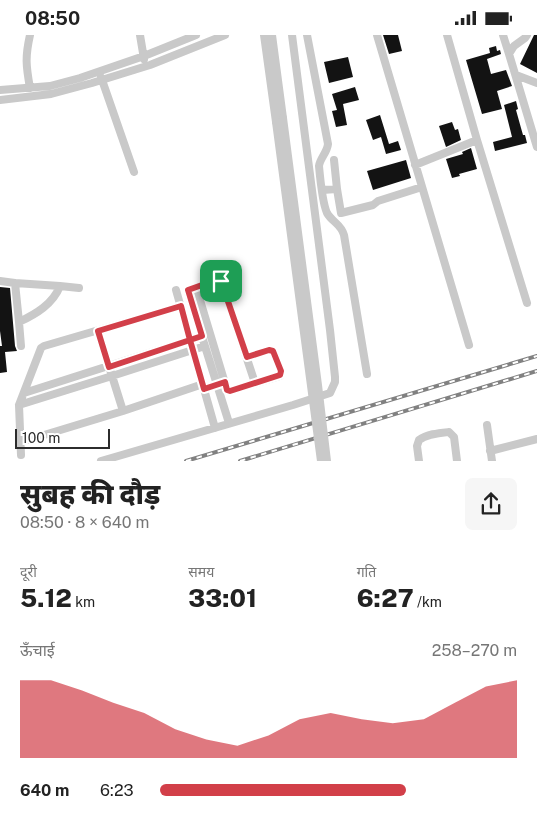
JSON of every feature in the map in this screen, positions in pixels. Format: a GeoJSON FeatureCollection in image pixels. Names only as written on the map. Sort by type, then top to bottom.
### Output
{"type":"FeatureCollection","features":[{"type":"Feature","properties":{"kind":"street"},"geometry":{"type":"LineString","coordinates":[[30,35],[26,60],[30,88]]}},
{"type":"Feature","properties":{"kind":"street"},"geometry":{"type":"LineString","coordinates":[[140,35],[146,66]]}},
{"type":"Feature","properties":{"kind":"street"},"geometry":{"type":"LineString","coordinates":[[0,90],[50,86],[99,71],[196,35]]}},
{"type":"Feature","properties":{"kind":"street"},"geometry":{"type":"LineString","coordinates":[[0,100],[51,94],[102,80],[146,66],[225,35]]}},
{"type":"Feature","properties":{"kind":"street"},"geometry":{"type":"LineString","coordinates":[[264,35],[279,120],[318,385],[327,461]]}},
{"type":"Feature","properties":{"kind":"street"},"geometry":{"type":"LineString","coordinates":[[272,35],[279,120],[321,461]]}},
{"type":"Feature","properties":{"kind":"street"},"geometry":{"type":"LineString","coordinates":[[101,461],[302,402],[330,393],[333,387],[335,377],[330,330],[292,35]]}},
{"type":"Feature","properties":{"kind":"street"},"geometry":{"type":"LineString","coordinates":[[307,35],[328,144],[326,153],[319,166],[322,188],[328,214],[341,227],[344,235],[367,374]]}},
{"type":"Feature","properties":{"kind":"street"},"geometry":{"type":"LineString","coordinates":[[377,35],[470,345]]}},
{"type":"Feature","properties":{"kind":"street"},"geometry":{"type":"LineString","coordinates":[[447,35],[476,140],[527,303]]}},
{"type":"Feature","properties":{"kind":"street"},"geometry":{"type":"LineString","coordinates":[[503,35],[534,126],[537,147]]}},
{"type":"Feature","properties":{"kind":"street"},"geometry":{"type":"LineString","coordinates":[[509,53],[527,35]]}},
{"type":"Feature","properties":{"kind":"street"},"geometry":{"type":"LineString","coordinates":[[99,71],[134,172]]}},
{"type":"Feature","properties":{"kind":"street"},"geometry":{"type":"LineString","coordinates":[[516,75],[537,83]]}},
{"type":"Feature","properties":{"kind":"street"},"geometry":{"type":"LineString","coordinates":[[415,165],[476,140]]}},
{"type":"Feature","properties":{"kind":"street"},"geometry":{"type":"LineString","coordinates":[[334,160],[341,213],[373,205],[378,201],[422,187]]}},
{"type":"Feature","properties":{"kind":"street"},"geometry":{"type":"LineString","coordinates":[[311,188],[338,189]]}},
{"type":"Feature","properties":{"kind":"street"},"geometry":{"type":"LineString","coordinates":[[247,357],[269,350],[273,351],[281,371],[280,375],[255,383],[230,391],[227,390],[221,383],[205,346],[188,291],[189,289],[216,280],[221,281],[255,383]]}},
{"type":"Feature","properties":{"kind":"street"},"geometry":{"type":"LineString","coordinates":[[0,281],[78,288]]}},
{"type":"Feature","properties":{"kind":"street"},"geometry":{"type":"LineString","coordinates":[[16,283],[21,346]]}},
{"type":"Feature","properties":{"kind":"street"},"geometry":{"type":"LineString","coordinates":[[19,322],[34,315],[49,303],[60,286]]}},
{"type":"Feature","properties":{"kind":"street"},"geometry":{"type":"LineString","coordinates":[[196,287],[221,383],[229,423]]}},
{"type":"Feature","properties":{"kind":"street"},"geometry":{"type":"LineString","coordinates":[[176,290],[215,428]]}},
{"type":"Feature","properties":{"kind":"street"},"geometry":{"type":"LineString","coordinates":[[22,455],[19,405],[41,348],[181,306]]}},
{"type":"Feature","properties":{"kind":"street"},"geometry":{"type":"LineString","coordinates":[[98,331],[123,411]]}},
{"type":"Feature","properties":{"kind":"street"},"geometry":{"type":"LineString","coordinates":[[24,393],[202,336]]}},
{"type":"Feature","properties":{"kind":"street"},"geometry":{"type":"LineString","coordinates":[[19,405],[205,346]]}},
{"type":"Feature","properties":{"kind":"street"},"geometry":{"type":"LineString","coordinates":[[21,443],[221,383]]}},
{"type":"Feature","properties":{"kind":"street"},"geometry":{"type":"LineString","coordinates":[[487,425],[492,461]]}},
{"type":"Feature","properties":{"kind":"street"},"geometry":{"type":"LineString","coordinates":[[420,461],[418,440],[421,437],[449,432],[454,437],[457,461]]}},
{"type":"Feature","properties":{"kind":"street"},"geometry":{"type":"LineString","coordinates":[[490,451],[537,439]]}},
{"type":"Feature","properties":{"kind":"building"},"geometry":{"type":"Polygon","coordinates":[[[383,35],[398,35],[402,51],[389,54],[383,35]]]}},
{"type":"Feature","properties":{"kind":"building"},"geometry":{"type":"Polygon","coordinates":[[[534,35],[537,35],[537,73],[520,64],[534,35]]]}},
{"type":"Feature","properties":{"kind":"building"},"geometry":{"type":"Polygon","coordinates":[[[496,46],[497,51],[500,50],[501,54],[487,59],[491,74],[506,70],[512,86],[497,91],[502,109],[482,114],[466,60],[490,53],[489,48],[496,46]]]}},
{"type":"Feature","properties":{"kind":"building"},"geometry":{"type":"Polygon","coordinates":[[[348,57],[353,77],[329,83],[324,62],[348,57]]]}},
{"type":"Feature","properties":{"kind":"building"},"geometry":{"type":"Polygon","coordinates":[[[355,87],[359,100],[343,104],[347,125],[336,127],[332,111],[337,110],[332,94],[355,87]]]}},
{"type":"Feature","properties":{"kind":"building"},"geometry":{"type":"Polygon","coordinates":[[[516,101],[518,109],[516,110],[527,143],[495,151],[493,142],[512,137],[504,105],[516,101]]]}},
{"type":"Feature","properties":{"kind":"building"},"geometry":{"type":"Polygon","coordinates":[[[380,115],[389,144],[398,141],[401,150],[386,154],[381,137],[373,140],[366,120],[380,115]]]}},
{"type":"Feature","properties":{"kind":"building"},"geometry":{"type":"Polygon","coordinates":[[[452,122],[455,130],[458,129],[461,140],[446,147],[439,126],[452,122]]]}},
{"type":"Feature","properties":{"kind":"building"},"geometry":{"type":"Polygon","coordinates":[[[471,148],[477,169],[452,178],[446,159],[463,154],[462,152],[471,148]]]}},
{"type":"Feature","properties":{"kind":"building"},"geometry":{"type":"Polygon","coordinates":[[[406,160],[411,178],[373,190],[367,171],[406,160]]]}},
{"type":"Feature","properties":{"kind":"building"},"geometry":{"type":"Polygon","coordinates":[[[0,287],[10,288],[17,351],[5,352],[7,372],[0,373],[0,346],[2,346],[0,287]]]}},
{"type":"Feature","properties":{"kind":"railway"},"geometry":{"type":"LineString","coordinates":[[186,461],[537,356]]}},
{"type":"Feature","properties":{"kind":"railway"},"geometry":{"type":"LineString","coordinates":[[240,461],[537,371]]}},
{"type":"Feature","properties":{"kind":"route"},"geometry":{"type":"LineString","coordinates":[[221,281],[216,280],[188,290],[202,336],[190,340],[181,306],[98,331],[109,367],[190,340],[204,389],[225,382],[227,390],[230,391],[280,375],[281,371],[273,351],[269,350],[247,357],[221,281]]}}]}
